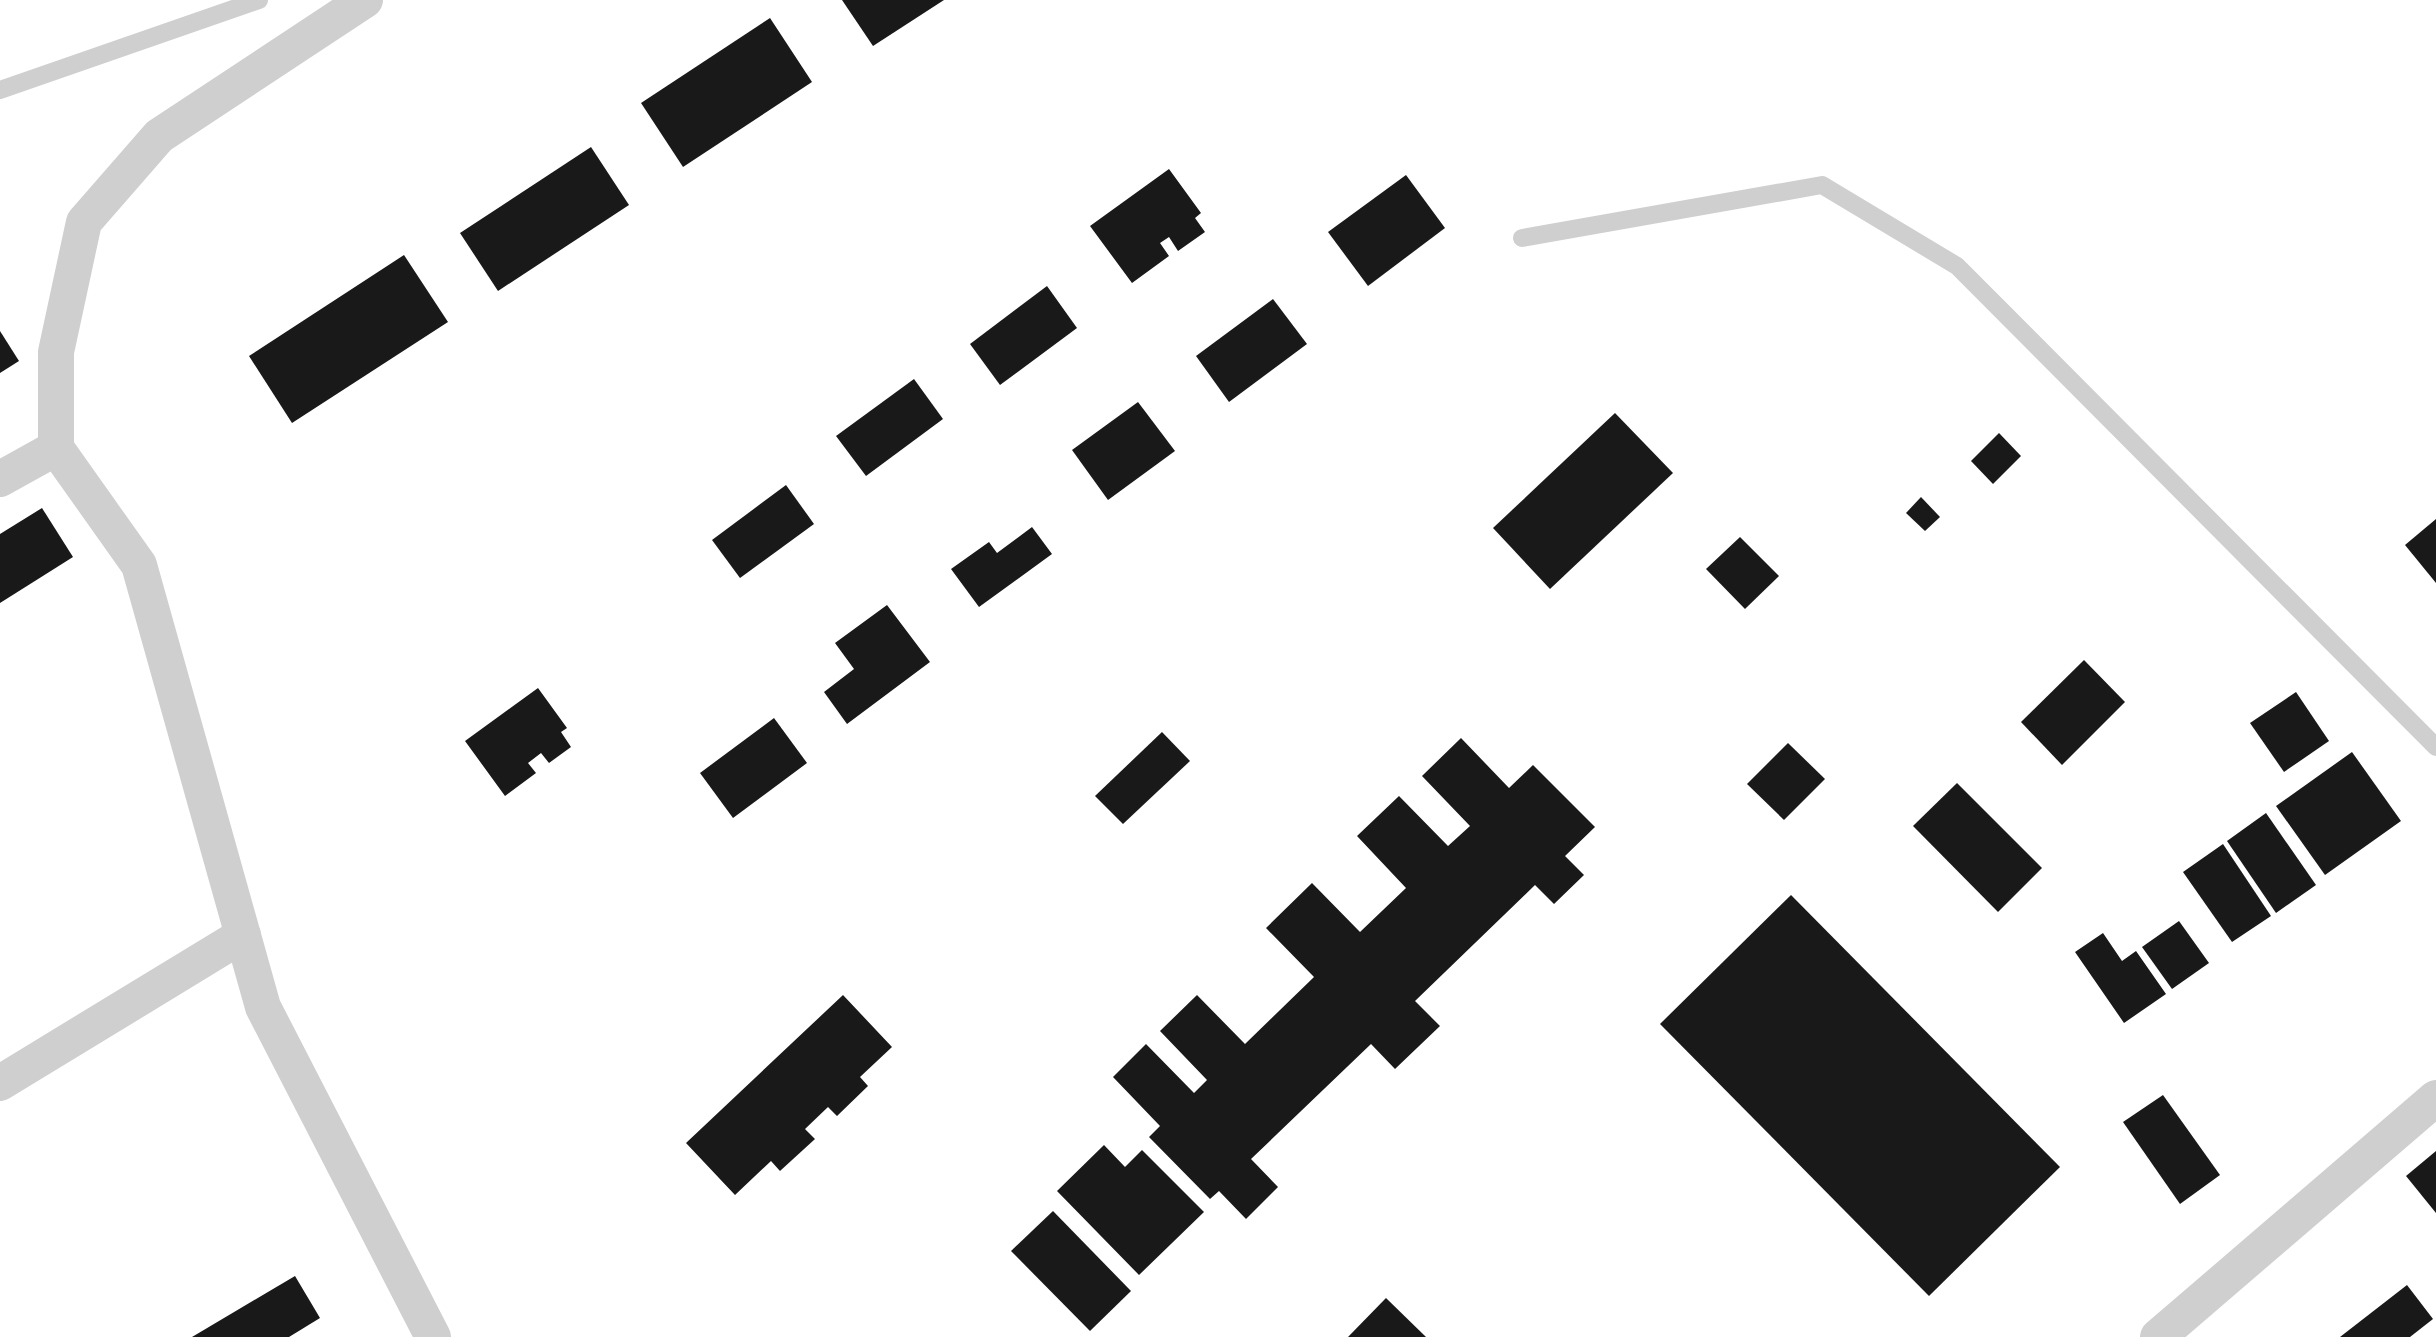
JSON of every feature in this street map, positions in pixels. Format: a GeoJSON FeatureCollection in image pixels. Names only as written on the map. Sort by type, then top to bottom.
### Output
{"type":"FeatureCollection","features":[{"type":"Feature","properties":{"kind":"street"},"geometry":{"type":"LineString","coordinates":[[365,0],[159,136],[84,222],[56,352],[56,448],[139,565],[263,1007],[433,1337]]}},
{"type":"Feature","properties":{"kind":"street"},"geometry":{"type":"LineString","coordinates":[[0,479],[56,448]]}},
{"type":"Feature","properties":{"kind":"street"},"geometry":{"type":"LineString","coordinates":[[0,1083],[243,935]]}},
{"type":"Feature","properties":{"kind":"street"},"geometry":{"type":"LineString","coordinates":[[2158,1337],[2198,1324],[2436,1098]]}},
{"type":"Feature","properties":{"kind":"lane"},"geometry":{"type":"LineString","coordinates":[[0,90],[259,0]]}},
{"type":"Feature","properties":{"kind":"lane"},"geometry":{"type":"LineString","coordinates":[[1522,238],[1822,185],[1957,266],[2436,747]]}},
{"type":"Feature","properties":{"kind":"building"},"geometry":{"type":"Polygon","coordinates":[[[842,0],[944,0],[873,46],[842,0]]]}},
{"type":"Feature","properties":{"kind":"building"},"geometry":{"type":"Polygon","coordinates":[[[770,18],[812,82],[683,167],[641,103],[770,18]]]}},
{"type":"Feature","properties":{"kind":"building"},"geometry":{"type":"Polygon","coordinates":[[[591,147],[629,205],[498,291],[460,233],[591,147]]]}},
{"type":"Feature","properties":{"kind":"building"},"geometry":{"type":"Polygon","coordinates":[[[1169,169],[1201,213],[1195,218],[1205,232],[1178,251],[1169,237],[1160,243],[1169,256],[1132,283],[1090,226],[1169,169]]]}},
{"type":"Feature","properties":{"kind":"building"},"geometry":{"type":"Polygon","coordinates":[[[1406,175],[1445,228],[1368,286],[1328,232],[1406,175]]]}},
{"type":"Feature","properties":{"kind":"building"},"geometry":{"type":"Polygon","coordinates":[[[404,255],[448,322],[292,423],[249,356],[404,255]]]}},
{"type":"Feature","properties":{"kind":"building"},"geometry":{"type":"Polygon","coordinates":[[[1047,286],[1077,328],[1000,385],[970,344],[1047,286]]]}},
{"type":"Feature","properties":{"kind":"building"},"geometry":{"type":"Polygon","coordinates":[[[1273,299],[1307,344],[1229,402],[1196,356],[1273,299]]]}},
{"type":"Feature","properties":{"kind":"building"},"geometry":{"type":"Polygon","coordinates":[[[0,331],[19,361],[0,373],[0,331]]]}},
{"type":"Feature","properties":{"kind":"building"},"geometry":{"type":"Polygon","coordinates":[[[914,379],[943,419],[866,476],[836,436],[914,379]]]}},
{"type":"Feature","properties":{"kind":"building"},"geometry":{"type":"Polygon","coordinates":[[[1138,402],[1175,451],[1108,500],[1072,450],[1138,402]]]}},
{"type":"Feature","properties":{"kind":"building"},"geometry":{"type":"Polygon","coordinates":[[[1615,413],[1673,473],[1550,589],[1493,528],[1615,413]]]}},
{"type":"Feature","properties":{"kind":"building"},"geometry":{"type":"Polygon","coordinates":[[[1999,433],[2021,456],[1993,484],[1971,461],[1999,433]]]}},
{"type":"Feature","properties":{"kind":"building"},"geometry":{"type":"Polygon","coordinates":[[[786,485],[814,524],[740,578],[712,540],[786,485]]]}},
{"type":"Feature","properties":{"kind":"building"},"geometry":{"type":"Polygon","coordinates":[[[1921,497],[1940,517],[1925,531],[1906,513],[1921,497]]]}},
{"type":"Feature","properties":{"kind":"building"},"geometry":{"type":"Polygon","coordinates":[[[42,508],[73,557],[0,603],[0,534],[42,508]]]}},
{"type":"Feature","properties":{"kind":"building"},"geometry":{"type":"Polygon","coordinates":[[[2436,519],[2436,583],[2405,545],[2436,519]]]}},
{"type":"Feature","properties":{"kind":"building"},"geometry":{"type":"Polygon","coordinates":[[[1032,527],[1052,554],[979,607],[951,569],[989,542],[997,553],[1032,527]]]}},
{"type":"Feature","properties":{"kind":"building"},"geometry":{"type":"Polygon","coordinates":[[[1740,537],[1779,576],[1745,609],[1706,569],[1740,537]]]}},
{"type":"Feature","properties":{"kind":"building"},"geometry":{"type":"Polygon","coordinates":[[[887,605],[930,662],[847,724],[824,692],[854,669],[835,643],[887,605]]]}},
{"type":"Feature","properties":{"kind":"building"},"geometry":{"type":"Polygon","coordinates":[[[2084,660],[2125,702],[2062,765],[2021,722],[2084,660]]]}},
{"type":"Feature","properties":{"kind":"building"},"geometry":{"type":"Polygon","coordinates":[[[538,688],[567,728],[561,732],[571,747],[549,763],[541,753],[528,763],[536,773],[505,796],[465,741],[538,688]]]}},
{"type":"Feature","properties":{"kind":"building"},"geometry":{"type":"Polygon","coordinates":[[[2296,692],[2329,741],[2284,772],[2250,723],[2296,692]]]}},
{"type":"Feature","properties":{"kind":"building"},"geometry":{"type":"Polygon","coordinates":[[[774,718],[807,763],[733,818],[700,773],[774,718]]]}},
{"type":"Feature","properties":{"kind":"building"},"geometry":{"type":"Polygon","coordinates":[[[1162,732],[1190,761],[1123,824],[1095,796],[1162,732]]]}},
{"type":"Feature","properties":{"kind":"building"},"geometry":{"type":"Polygon","coordinates":[[[1461,738],[1509,788],[1533,765],[1595,827],[1565,856],[1584,875],[1554,904],[1535,885],[1415,1001],[1440,1026],[1395,1069],[1371,1044],[1251,1159],[1278,1187],[1246,1219],[1219,1191],[1210,1199],[1149,1137],[1160,1126],[1113,1077],[1146,1044],[1194,1093],[1207,1080],[1160,1031],[1197,995],[1245,1044],[1314,977],[1266,928],[1312,883],[1360,932],[1406,888],[1357,836],[1399,796],[1448,846],[1470,826],[1422,776],[1461,738]]]}},
{"type":"Feature","properties":{"kind":"building"},"geometry":{"type":"Polygon","coordinates":[[[1788,743],[1825,779],[1784,820],[1747,784],[1788,743]]]}},
{"type":"Feature","properties":{"kind":"building"},"geometry":{"type":"Polygon","coordinates":[[[2352,752],[2401,821],[2325,875],[2276,806],[2352,752]]]}},
{"type":"Feature","properties":{"kind":"building"},"geometry":{"type":"Polygon","coordinates":[[[1957,783],[2042,868],[1998,912],[1913,826],[1957,783]]]}},
{"type":"Feature","properties":{"kind":"building"},"geometry":{"type":"Polygon","coordinates":[[[2266,813],[2316,885],[2276,913],[2227,841],[2266,813]]]}},
{"type":"Feature","properties":{"kind":"building"},"geometry":{"type":"Polygon","coordinates":[[[2223,844],[2271,916],[2232,942],[2183,872],[2223,844]]]}},
{"type":"Feature","properties":{"kind":"building"},"geometry":{"type":"Polygon","coordinates":[[[1791,895],[2060,1167],[1929,1296],[1660,1024],[1791,895]]]}},
{"type":"Feature","properties":{"kind":"building"},"geometry":{"type":"Polygon","coordinates":[[[2179,921],[2209,963],[2172,989],[2142,947],[2179,921]]]}},
{"type":"Feature","properties":{"kind":"building"},"geometry":{"type":"Polygon","coordinates":[[[2103,933],[2122,961],[2136,951],[2166,994],[2124,1023],[2075,952],[2103,933]]]}},
{"type":"Feature","properties":{"kind":"building"},"geometry":{"type":"Polygon","coordinates":[[[843,995],[892,1047],[860,1077],[868,1086],[837,1116],[828,1107],[805,1129],[815,1139],[780,1171],[771,1161],[735,1195],[686,1143],[843,995]]]}},
{"type":"Feature","properties":{"kind":"building"},"geometry":{"type":"Polygon","coordinates":[[[2163,1095],[2220,1175],[2180,1204],[2123,1122],[2163,1095]]]}},
{"type":"Feature","properties":{"kind":"building"},"geometry":{"type":"Polygon","coordinates":[[[1104,1145],[1125,1167],[1142,1150],[1204,1212],[1139,1275],[1057,1191],[1104,1145]]]}},
{"type":"Feature","properties":{"kind":"building"},"geometry":{"type":"Polygon","coordinates":[[[2436,1151],[2436,1213],[2406,1176],[2436,1151]]]}},
{"type":"Feature","properties":{"kind":"building"},"geometry":{"type":"Polygon","coordinates":[[[1053,1211],[1131,1291],[1090,1331],[1011,1251],[1053,1211]]]}},
{"type":"Feature","properties":{"kind":"building"},"geometry":{"type":"Polygon","coordinates":[[[295,1276],[320,1318],[289,1337],[192,1337],[295,1276]]]}},
{"type":"Feature","properties":{"kind":"building"},"geometry":{"type":"Polygon","coordinates":[[[2407,1285],[2433,1319],[2410,1337],[2340,1337],[2407,1285]]]}},
{"type":"Feature","properties":{"kind":"building"},"geometry":{"type":"Polygon","coordinates":[[[1386,1298],[1426,1337],[1348,1337],[1386,1298]]]}}]}
